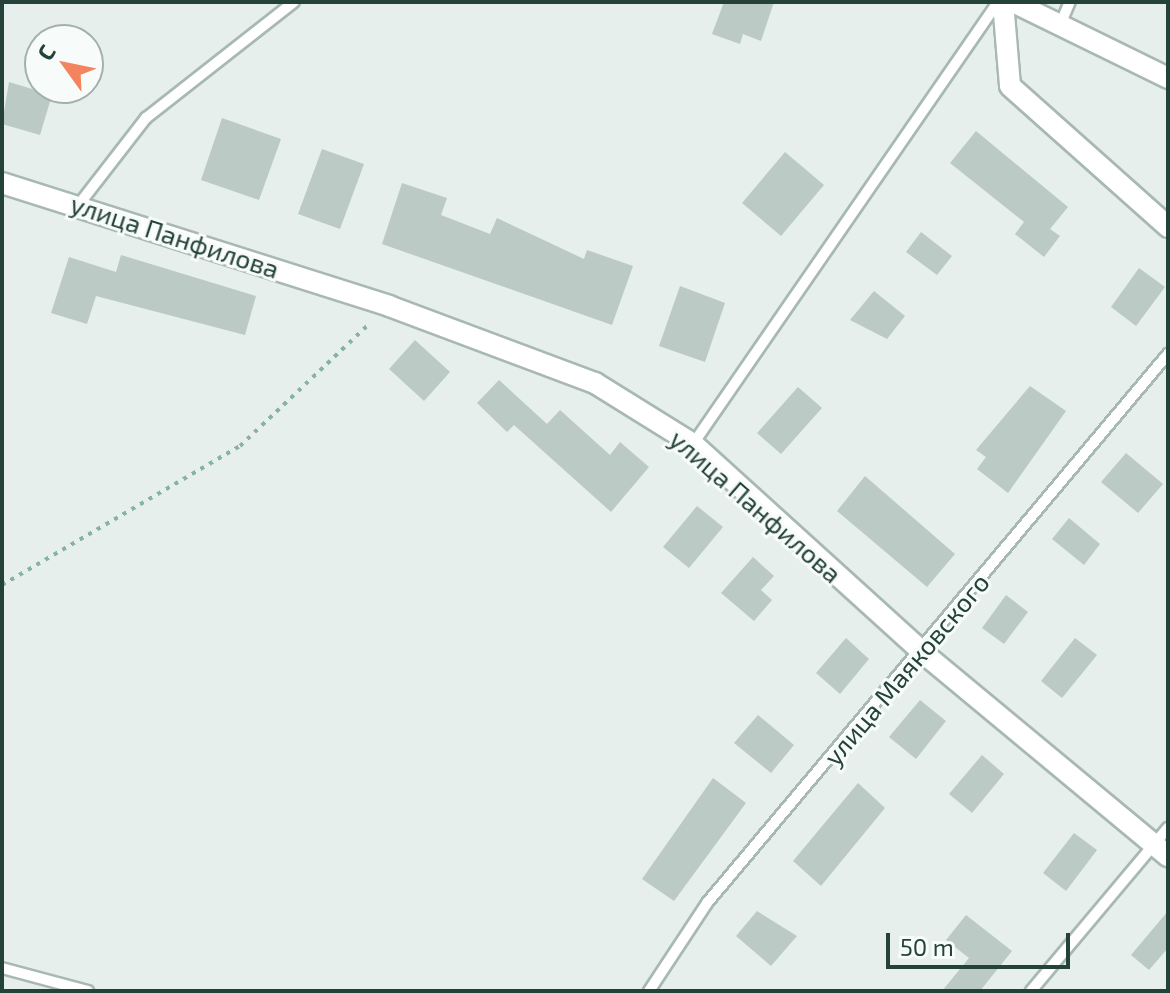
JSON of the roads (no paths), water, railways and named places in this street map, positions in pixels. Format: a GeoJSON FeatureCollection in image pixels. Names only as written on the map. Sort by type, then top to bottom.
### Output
{"type":"FeatureCollection","features":[{"type":"Feature","properties":{"kind":"street"},"geometry":{"type":"LineString","coordinates":[[1000,2],[1010,86],[1168,227]]}},
{"type":"Feature","properties":{"kind":"street"},"geometry":{"type":"LineString","coordinates":[[1013,2],[1168,78]]}},
{"type":"Feature","properties":{"kind":"street","name":"улица Панфилова"},"geometry":{"type":"LineString","coordinates":[[2,183],[80,203],[389,306],[595,383],[693,444],[922,652],[1161,851]]}},
{"type":"Feature","properties":{"kind":"lane"},"geometry":{"type":"LineString","coordinates":[[80,203],[146,118],[294,2]]}},
{"type":"Feature","properties":{"kind":"lane"},"geometry":{"type":"LineString","coordinates":[[693,444],[1000,2]]}},
{"type":"Feature","properties":{"kind":"lane"},"geometry":{"type":"LineString","coordinates":[[1060,25],[1070,2]]}},
{"type":"Feature","properties":{"kind":"lane","name":"улица Маяковского"},"geometry":{"type":"LineString","coordinates":[[649,989],[707,903],[922,652],[1168,354]]}},
{"type":"Feature","properties":{"kind":"lane"},"geometry":{"type":"LineString","coordinates":[[1031,991],[1161,851],[1168,828]]}},
{"type":"Feature","properties":{"kind":"lane"},"geometry":{"type":"LineString","coordinates":[[2,968],[88,991]]}}]}
